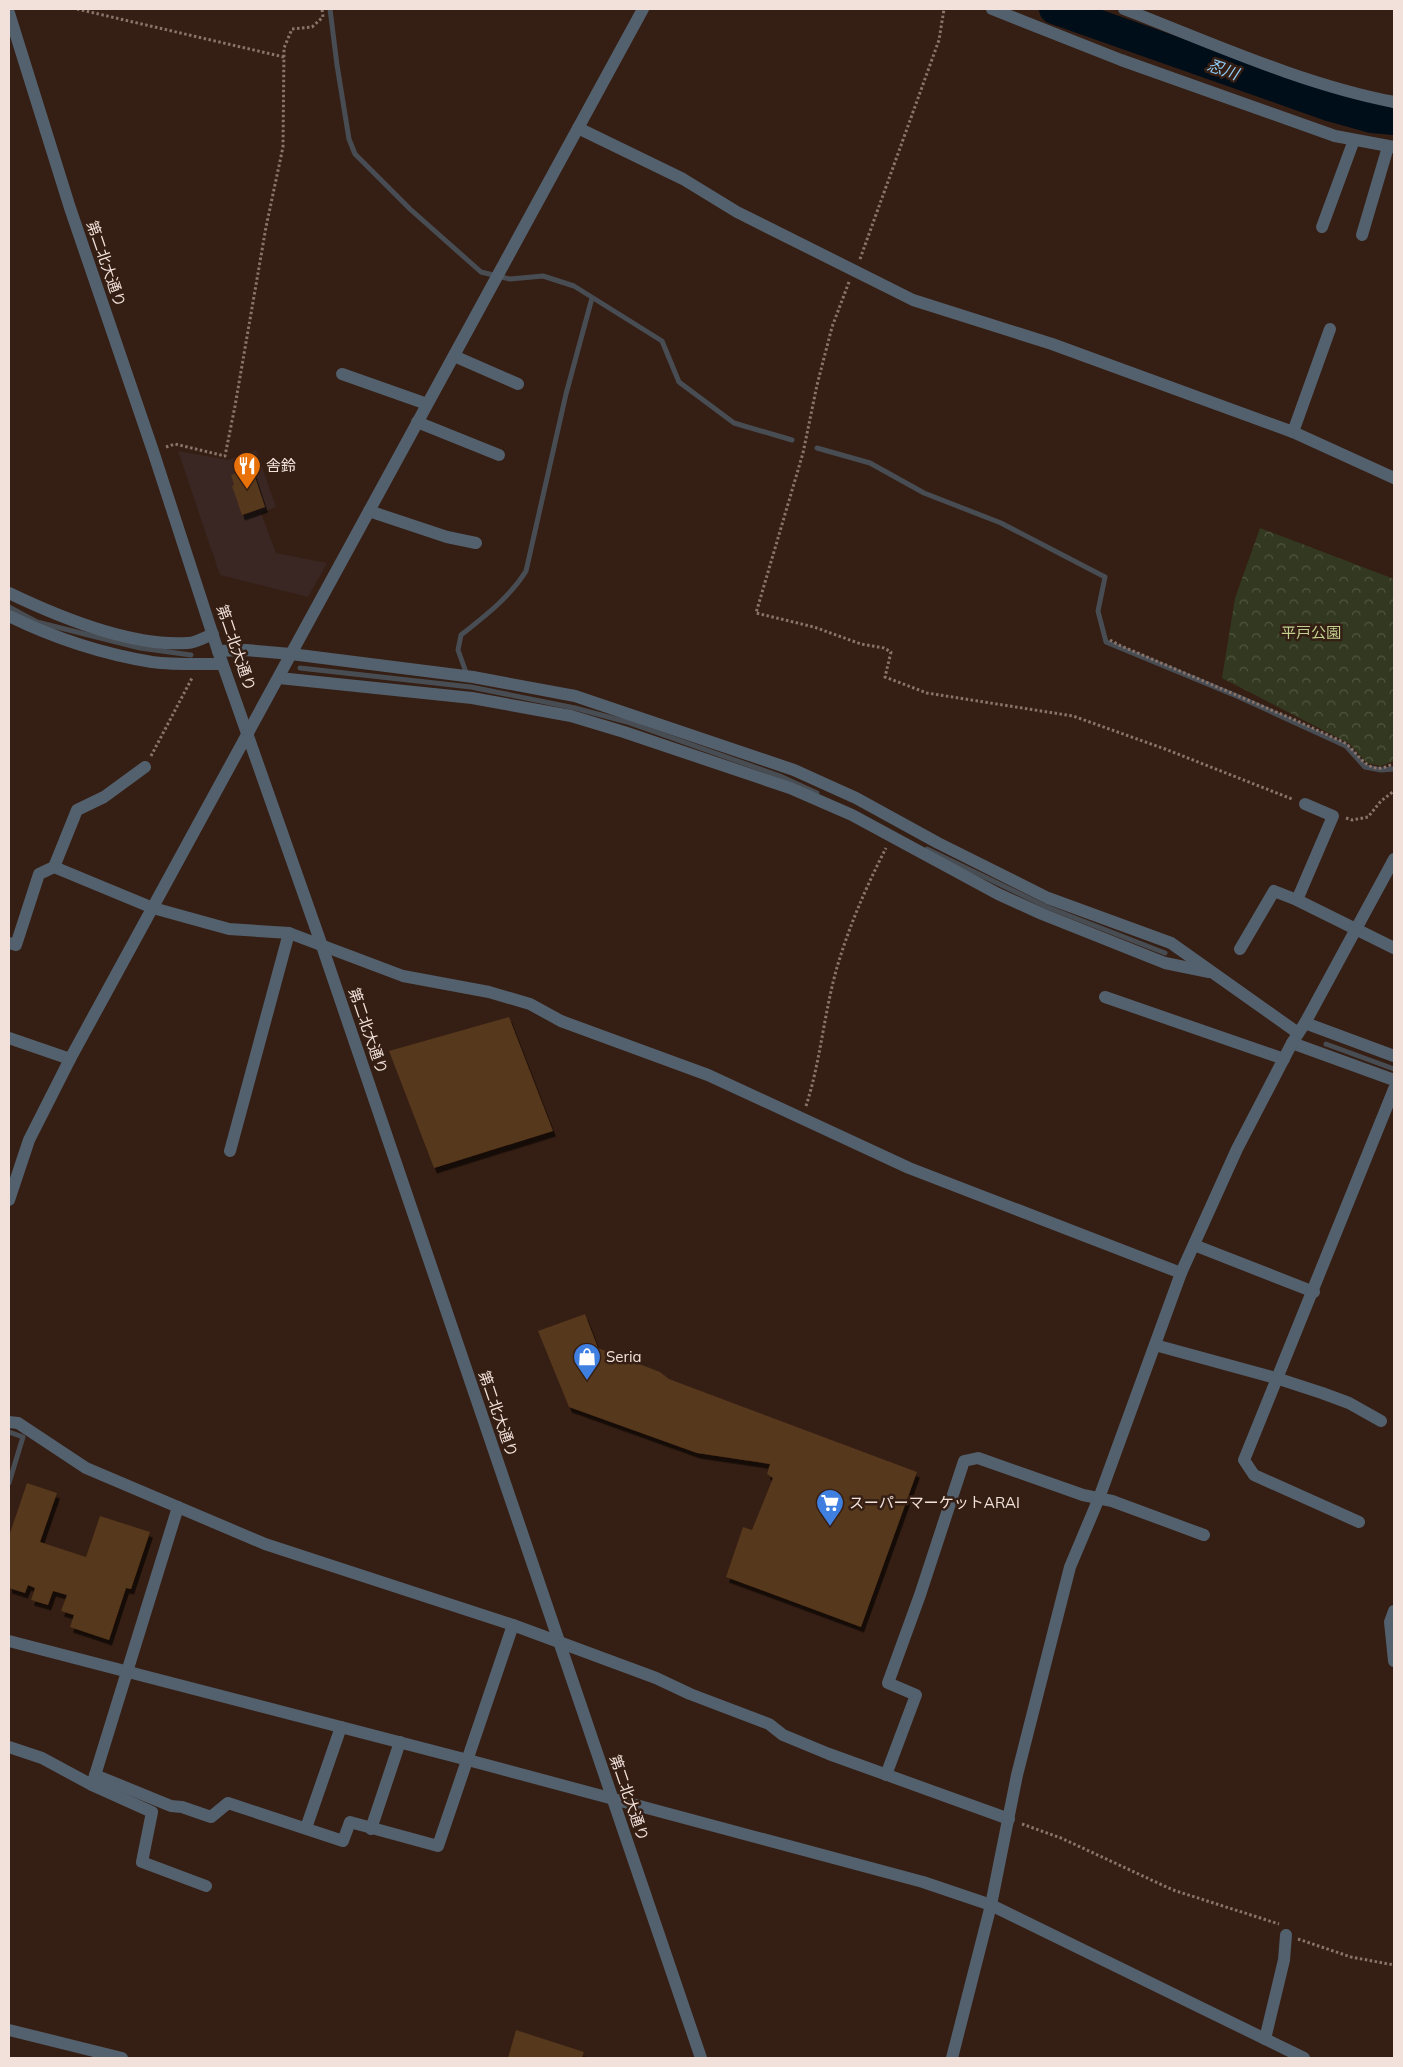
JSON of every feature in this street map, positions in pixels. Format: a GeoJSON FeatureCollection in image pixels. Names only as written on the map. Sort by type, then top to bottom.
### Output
{"type":"FeatureCollection","features":[{"type":"Feature","properties":{"kind":"street"},"geometry":{"type":"LineString","coordinates":[[9,1200],[29,1140],[70,1059],[643,9]]}},
{"type":"Feature","properties":{"kind":"street"},"geometry":{"type":"LineString","coordinates":[[992,9],[1121,60],[1335,136],[1391,148],[1362,235]]}},
{"type":"Feature","properties":{"kind":"street"},"geometry":{"type":"LineString","coordinates":[[1124,9],[1282,70],[1353,94],[1394,102]]}},
{"type":"Feature","properties":{"kind":"street","name":"第二北大通り"},"geometry":{"type":"LineString","coordinates":[[9,13],[70,208],[153,451],[222,664],[322,946],[701,2058]]}},
{"type":"Feature","properties":{"kind":"street"},"geometry":{"type":"LineString","coordinates":[[578,128],[683,179],[737,212],[913,300],[1052,344],[1293,432],[1394,478]]}},
{"type":"Feature","properties":{"kind":"street"},"geometry":{"type":"LineString","coordinates":[[1322,227],[1354,140]]}},
{"type":"Feature","properties":{"kind":"street"},"geometry":{"type":"LineString","coordinates":[[1293,432],[1330,329]]}},
{"type":"Feature","properties":{"kind":"street"},"geometry":{"type":"LineString","coordinates":[[454,356],[518,384]]}},
{"type":"Feature","properties":{"kind":"street"},"geometry":{"type":"LineString","coordinates":[[342,374],[427,404]]}},
{"type":"Feature","properties":{"kind":"street"},"geometry":{"type":"LineString","coordinates":[[418,422],[499,455]]}},
{"type":"Feature","properties":{"kind":"street"},"geometry":{"type":"LineString","coordinates":[[369,511],[447,537],[476,543]]}},
{"type":"Feature","properties":{"kind":"street"},"geometry":{"type":"LineString","coordinates":[[9,593],[45,610],[105,631],[153,643],[190,644],[213,634]]}},
{"type":"Feature","properties":{"kind":"street"},"geometry":{"type":"LineString","coordinates":[[9,616],[38,630],[87,647],[153,662],[222,664]]}},
{"type":"Feature","properties":{"kind":"street"},"geometry":{"type":"LineString","coordinates":[[218,651],[246,650],[291,654],[473,677],[575,696],[791,779],[852,816],[998,894],[1042,914],[1165,963],[1213,973]]}},
{"type":"Feature","properties":{"kind":"street"},"geometry":{"type":"LineString","coordinates":[[279,678],[472,698],[571,716],[856,798],[1026,888],[1048,898],[1171,943],[1298,1033],[1394,1080]]}},
{"type":"Feature","properties":{"kind":"street"},"geometry":{"type":"LineString","coordinates":[[9,943],[16,946],[39,874],[54,867],[77,810],[104,797],[145,766]]}},
{"type":"Feature","properties":{"kind":"street"},"geometry":{"type":"LineString","coordinates":[[1297,900],[1333,816],[1304,804]]}},
{"type":"Feature","properties":{"kind":"street"},"geometry":{"type":"LineString","coordinates":[[952,2058],[991,1905],[1017,1776],[1070,1567],[1099,1498],[1181,1273],[1237,1149],[1298,1033],[1394,859]]}},
{"type":"Feature","properties":{"kind":"street"},"geometry":{"type":"LineString","coordinates":[[54,867],[153,908],[229,929],[288,932],[403,976],[489,992],[530,1004],[561,1021],[708,1075],[910,1168],[1181,1273]]}},
{"type":"Feature","properties":{"kind":"street"},"geometry":{"type":"LineString","coordinates":[[1240,949],[1274,891],[1297,900],[1394,948]]}},
{"type":"Feature","properties":{"kind":"street"},"geometry":{"type":"LineString","coordinates":[[230,1151],[288,932]]}},
{"type":"Feature","properties":{"kind":"street"},"geometry":{"type":"LineString","coordinates":[[1105,997],[1284,1059]]}},
{"type":"Feature","properties":{"kind":"street"},"geometry":{"type":"LineString","coordinates":[[1298,1033],[1394,1056]]}},
{"type":"Feature","properties":{"kind":"street"},"geometry":{"type":"LineString","coordinates":[[9,1038],[70,1059]]}},
{"type":"Feature","properties":{"kind":"street"},"geometry":{"type":"LineString","coordinates":[[1359,1522],[1254,1475],[1244,1460],[1276,1378],[1314,1292],[1394,1089]]}},
{"type":"Feature","properties":{"kind":"street"},"geometry":{"type":"LineString","coordinates":[[1194,1245],[1314,1292]]}},
{"type":"Feature","properties":{"kind":"street"},"geometry":{"type":"LineString","coordinates":[[1155,1344],[1276,1378],[1349,1403],[1381,1421]]}},
{"type":"Feature","properties":{"kind":"street"},"geometry":{"type":"LineString","coordinates":[[9,1422],[18,1424],[86,1468],[265,1544],[513,1625],[559,1644],[656,1678],[690,1694],[769,1724],[783,1735],[1009,1819]]}},
{"type":"Feature","properties":{"kind":"street"},"geometry":{"type":"LineString","coordinates":[[886,1774],[916,1695],[888,1683],[920,1595],[964,1461],[978,1458],[1083,1495],[1112,1501],[1204,1535]]}},
{"type":"Feature","properties":{"kind":"street"},"geometry":{"type":"LineString","coordinates":[[93,1780],[178,1507]]}},
{"type":"Feature","properties":{"kind":"street"},"geometry":{"type":"LineString","coordinates":[[1394,1611],[1390,1622],[1394,1660]]}},
{"type":"Feature","properties":{"kind":"street"},"geometry":{"type":"LineString","coordinates":[[9,1747],[42,1758],[93,1780],[170,1806],[182,1807],[211,1817],[228,1802],[343,1841],[350,1822],[438,1846],[513,1625]]}},
{"type":"Feature","properties":{"kind":"street"},"geometry":{"type":"LineString","coordinates":[[9,1641],[400,1742],[923,1882],[991,1905],[1304,2058]]}},
{"type":"Feature","properties":{"kind":"street"},"geometry":{"type":"LineString","coordinates":[[306,1828],[342,1727]]}},
{"type":"Feature","properties":{"kind":"street"},"geometry":{"type":"LineString","coordinates":[[371,1829],[400,1742]]}},
{"type":"Feature","properties":{"kind":"street"},"geometry":{"type":"LineString","coordinates":[[93,1780],[152,1812],[142,1862],[206,1886]]}},
{"type":"Feature","properties":{"kind":"street"},"geometry":{"type":"LineString","coordinates":[[1265,2039],[1284,1960],[1286,1935]]}},
{"type":"Feature","properties":{"kind":"street"},"geometry":{"type":"LineString","coordinates":[[9,2030],[122,2058]]}},
{"type":"Feature","properties":{"kind":"path"},"geometry":{"type":"LineString","coordinates":[[77,9],[284,58]]}},
{"type":"Feature","properties":{"kind":"path"},"geometry":{"type":"LineString","coordinates":[[153,451],[175,444],[225,456],[266,227],[283,147],[284,48],[292,29],[312,26],[323,17],[322,9]]}},
{"type":"Feature","properties":{"kind":"path"},"geometry":{"type":"LineString","coordinates":[[944,9],[939,40],[856,270],[851,276],[832,327],[816,385],[803,453],[756,613],[814,628],[861,644],[884,648],[891,652],[885,677],[927,693],[1073,716],[1174,752],[1304,804]]}},
{"type":"Feature","properties":{"kind":"path"},"geometry":{"type":"LineString","coordinates":[[1110,640],[1119,646],[1343,742],[1350,746],[1366,764],[1381,768],[1394,764]]}},
{"type":"Feature","properties":{"kind":"path"},"geometry":{"type":"LineString","coordinates":[[145,766],[200,664]]}},
{"type":"Feature","properties":{"kind":"path"},"geometry":{"type":"LineString","coordinates":[[1333,816],[1352,820],[1368,816],[1381,801],[1394,791]]}},
{"type":"Feature","properties":{"kind":"path"},"geometry":{"type":"LineString","coordinates":[[802,1118],[814,1082],[818,1051],[838,964],[870,879],[892,837]]}},
{"type":"Feature","properties":{"kind":"path"},"geometry":{"type":"LineString","coordinates":[[1009,1819],[1061,1838],[1173,1890],[1278,1923],[1286,1935],[1351,1957],[1394,1965]]}},
{"type":"Feature","properties":{"kind":"shaded area"},"geometry":{"type":"Polygon","coordinates":[[[256,450],[276,507],[261,513],[276,553],[327,563],[308,597],[220,575],[178,451],[228,460],[256,450]]]}},
{"type":"Feature","properties":{"kind":"green space","name":"平戸公園"},"geometry":{"type":"Polygon","coordinates":[[[1260,528],[1394,579],[1394,761],[1381,766],[1367,763],[1350,744],[1222,678],[1235,598],[1260,528]]]}},
{"type":"Feature","properties":{"kind":"building"},"geometry":{"type":"Polygon","coordinates":[[[252,468],[265,507],[242,515],[232,486],[234,485],[231,475],[252,468]]]}},
{"type":"Feature","properties":{"kind":"building"},"geometry":{"type":"Polygon","coordinates":[[[509,1017],[553,1131],[434,1168],[389,1051],[509,1017]]]}},
{"type":"Feature","properties":{"kind":"building"},"geometry":{"type":"Polygon","coordinates":[[[585,1314],[598,1348],[660,1372],[669,1379],[917,1472],[861,1627],[726,1577],[743,1527],[752,1530],[773,1478],[767,1474],[770,1464],[697,1453],[569,1407],[538,1331],[585,1314]]]}},
{"type":"Feature","properties":{"kind":"building"},"geometry":{"type":"Polygon","coordinates":[[[27,1483],[57,1493],[40,1542],[86,1557],[100,1516],[150,1532],[131,1589],[126,1588],[109,1640],[70,1627],[74,1615],[61,1611],[67,1595],[53,1591],[48,1605],[31,1600],[35,1588],[28,1585],[25,1593],[9,1588],[9,1536],[27,1483]]]}},
{"type":"Feature","properties":{"kind":"building"},"geometry":{"type":"Polygon","coordinates":[[[516,2030],[584,2052],[582,2058],[508,2058],[516,2030]]]}},
{"type":"Feature","properties":{"kind":"waterway"},"geometry":{"type":"LineString","coordinates":[[330,9],[349,139],[355,154],[410,209],[481,272],[510,279],[543,276],[574,286],[662,341],[679,382],[734,423],[792,440]]}},
{"type":"Feature","properties":{"kind":"waterway","name":"忍川"},"geometry":{"type":"LineString","coordinates":[[1054,9],[1329,106],[1372,118],[1394,120]]}},
{"type":"Feature","properties":{"kind":"waterway"},"geometry":{"type":"LineString","coordinates":[[467,675],[458,650],[461,635],[505,598],[526,571],[566,394],[592,298]]}},
{"type":"Feature","properties":{"kind":"waterway"},"geometry":{"type":"LineString","coordinates":[[817,448],[870,463],[924,493],[1001,523],[1105,577],[1098,611],[1106,642],[1239,697],[1346,746],[1365,767],[1381,770],[1394,769]]}},
{"type":"Feature","properties":{"kind":"waterway"},"geometry":{"type":"LineString","coordinates":[[9,607],[37,622],[140,648],[191,655]]}},
{"type":"Feature","properties":{"kind":"waterway"},"geometry":{"type":"LineString","coordinates":[[300,668],[471,687],[575,708],[627,722],[780,776],[817,793]]}},
{"type":"Feature","properties":{"kind":"waterway"},"geometry":{"type":"LineString","coordinates":[[927,849],[1047,907],[1165,953]]}},
{"type":"Feature","properties":{"kind":"waterway"},"geometry":{"type":"LineString","coordinates":[[1326,1044],[1394,1069]]}},
{"type":"Feature","properties":{"kind":"waterway"},"geometry":{"type":"LineString","coordinates":[[9,1432],[23,1437],[9,1483]]}},
{"type":"Feature","properties":{"kind":"place","name":"舎鈴"},"geometry":{"type":"Point","coordinates":[247,490]}},
{"type":"Feature","properties":{"kind":"place","name":"Seria"},"geometry":{"type":"Point","coordinates":[587,1381]}},
{"type":"Feature","properties":{"kind":"place","name":"スーパーマーケットARAI"},"geometry":{"type":"Point","coordinates":[830,1527]}}]}
